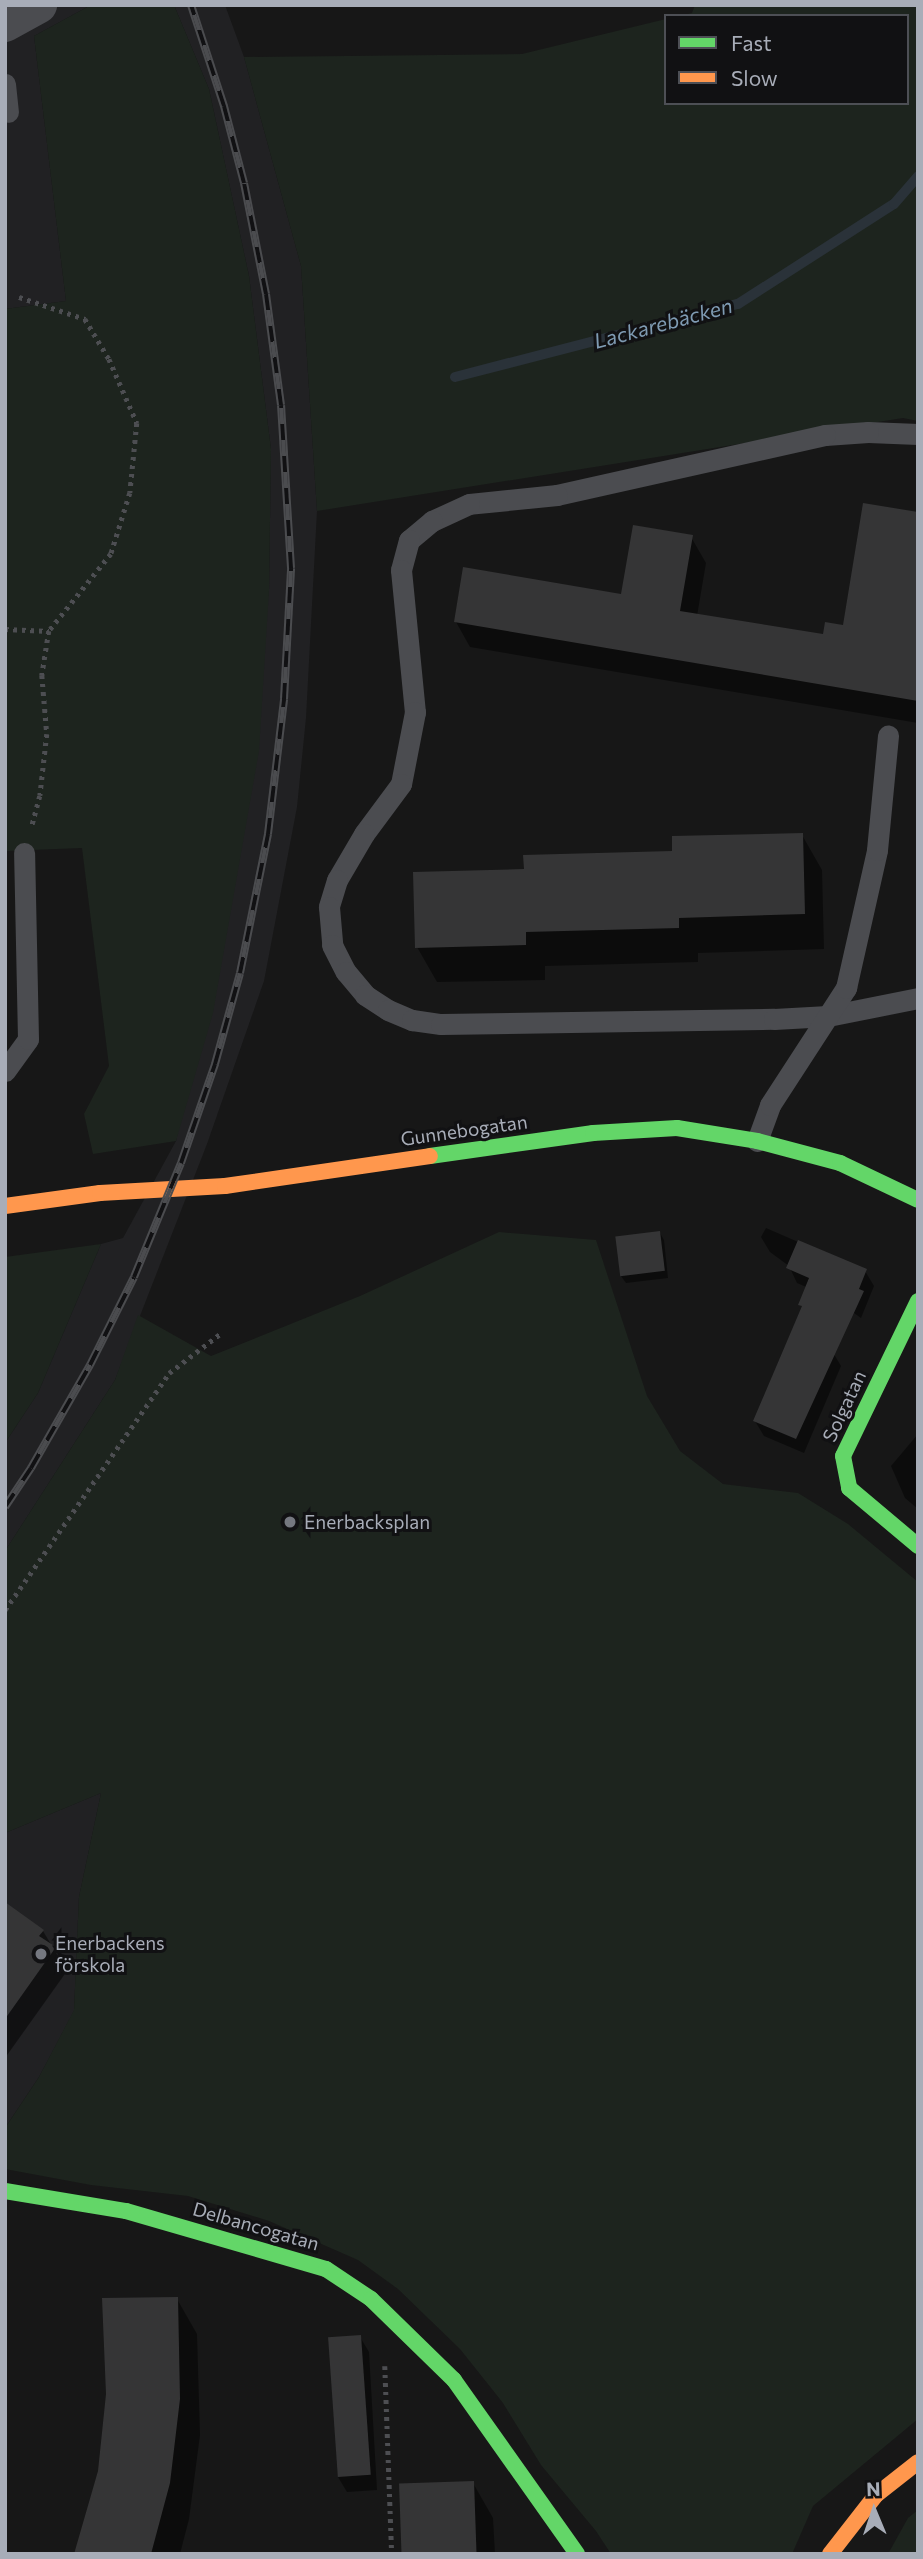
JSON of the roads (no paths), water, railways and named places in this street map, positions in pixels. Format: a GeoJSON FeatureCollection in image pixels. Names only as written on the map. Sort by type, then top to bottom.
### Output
{"type":"FeatureCollection","features":[{"type":"Feature","properties":{"kind":"street"},"geometry":{"type":"LineString","coordinates":[[5,23],[38,5]]}},
{"type":"Feature","properties":{"kind":"street","name":"Gunnebogatan"},"geometry":{"type":"LineString","coordinates":[[5,1206],[100,1193],[225,1186],[593,1133],[677,1128],[757,1141],[840,1163],[918,1200]]}},
{"type":"Feature","properties":{"kind":"street","name":"Solgatan"},"geometry":{"type":"LineString","coordinates":[[918,1301],[843,1456],[849,1488],[918,1546]]}},
{"type":"Feature","properties":{"kind":"street","name":"Delbancogatan"},"geometry":{"type":"LineString","coordinates":[[5,2191],[126,2211],[326,2269],[371,2299],[454,2380],[577,2554]]}},
{"type":"Feature","properties":{"kind":"street"},"geometry":{"type":"LineString","coordinates":[[830,2554],[876,2495],[918,2462]]}},
{"type":"Feature","properties":{"kind":"lane"},"geometry":{"type":"LineString","coordinates":[[5,84],[8,112]]}},
{"type":"Feature","properties":{"kind":"lane"},"geometry":{"type":"LineString","coordinates":[[918,434],[868,432],[825,435],[557,495],[469,504],[432,521],[409,540],[401,570],[415,712],[401,784],[364,834],[337,880],[329,906],[332,946],[346,972],[365,995],[388,1010],[412,1020],[441,1024],[828,1016],[918,999]]}},
{"type":"Feature","properties":{"kind":"lane"},"geometry":{"type":"LineString","coordinates":[[757,1141],[770,1105],[846,988],[877,849],[888,736]]}},
{"type":"Feature","properties":{"kind":"lane"},"geometry":{"type":"LineString","coordinates":[[5,1071],[28,1039],[24,853]]}},
{"type":"Feature","properties":{"kind":"waterway","name":"Lackarebäcken"},"geometry":{"type":"LineString","coordinates":[[455,377],[738,304],[894,204],[918,176]]}},
{"type":"Feature","properties":{"kind":"railway"},"geometry":{"type":"LineString","coordinates":[[5,1507],[31,1468],[90,1365],[134,1277],[181,1163],[215,1064],[240,973],[268,834],[284,699],[291,568],[281,405],[266,294],[244,183],[224,106],[191,5]]}},
{"type":"Feature","properties":{"kind":"place","name":"Enerbacksplan"},"geometry":{"type":"Point","coordinates":[290,1522]}},
{"type":"Feature","properties":{"kind":"place","name":"Enerbackens förskola"},"geometry":{"type":"Point","coordinates":[41,1954]}}]}
